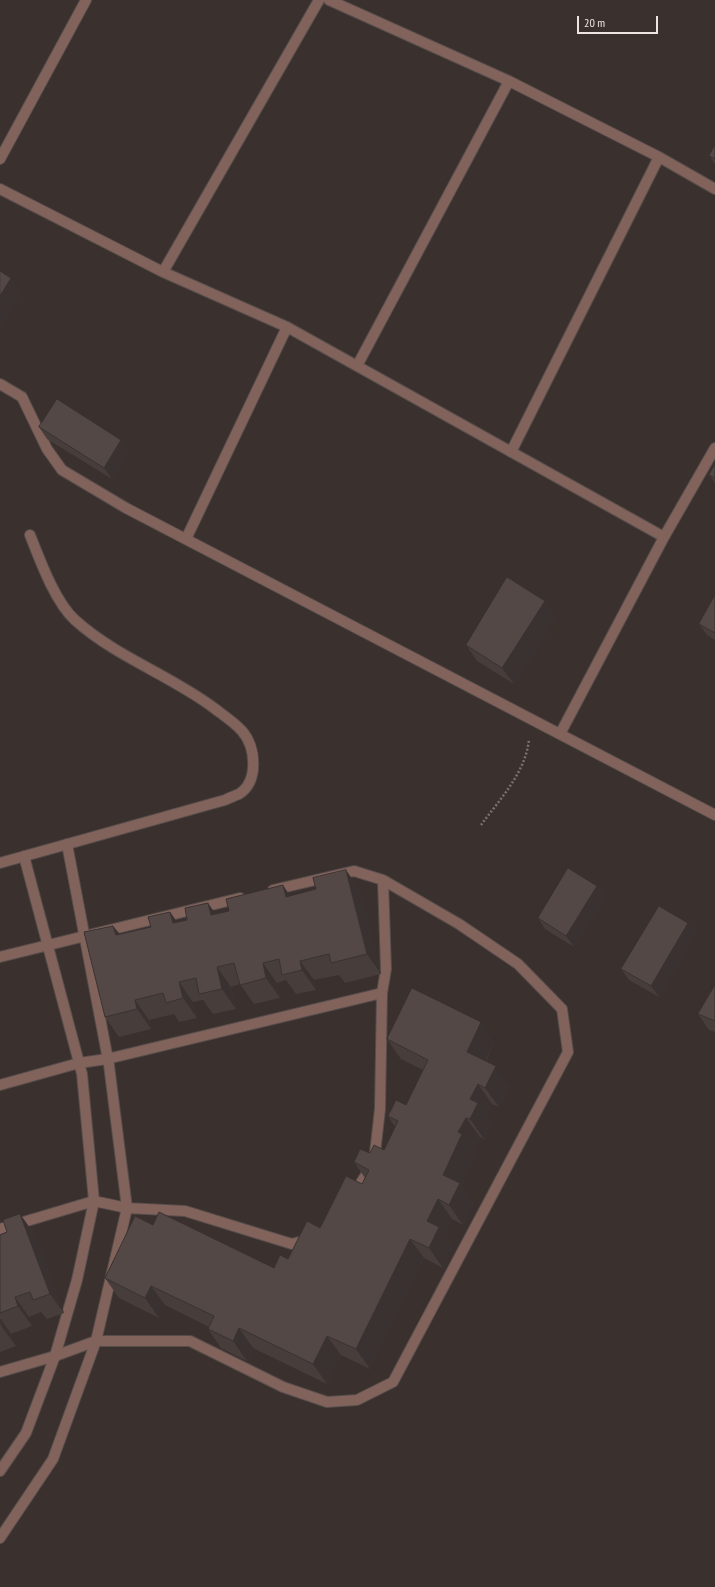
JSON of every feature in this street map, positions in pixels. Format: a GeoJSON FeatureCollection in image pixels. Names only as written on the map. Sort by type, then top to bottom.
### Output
{"type":"FeatureCollection","features":[{"type":"Feature","properties":{"kind":"street"},"geometry":{"type":"LineString","coordinates":[[0,159],[86,0]]}},
{"type":"Feature","properties":{"kind":"street"},"geometry":{"type":"LineString","coordinates":[[163,272],[319,0]]}},
{"type":"Feature","properties":{"kind":"street"},"geometry":{"type":"LineString","coordinates":[[329,0],[509,81],[659,157],[715,189]]}},
{"type":"Feature","properties":{"kind":"street"},"geometry":{"type":"LineString","coordinates":[[357,366],[509,81]]}},
{"type":"Feature","properties":{"kind":"street"},"geometry":{"type":"LineString","coordinates":[[511,452],[659,157]]}},
{"type":"Feature","properties":{"kind":"street"},"geometry":{"type":"LineString","coordinates":[[0,189],[163,272],[287,327],[664,537]]}},
{"type":"Feature","properties":{"kind":"street"},"geometry":{"type":"LineString","coordinates":[[186,539],[287,327]]}},
{"type":"Feature","properties":{"kind":"street"},"geometry":{"type":"LineString","coordinates":[[0,384],[22,397],[47,449],[62,470],[126,508],[715,815]]}},
{"type":"Feature","properties":{"kind":"street"},"geometry":{"type":"LineString","coordinates":[[560,734],[664,537],[715,448]]}},
{"type":"Feature","properties":{"kind":"street"},"geometry":{"type":"LineString","coordinates":[[0,863],[225,800],[240,793],[248,784],[253,772],[252,750],[242,732],[200,697],[98,638],[74,619],[57,594],[43,569],[30,535]]}},
{"type":"Feature","properties":{"kind":"street"},"geometry":{"type":"LineString","coordinates":[[0,1538],[53,1459],[96,1341],[127,1208],[107,1059],[86,935],[67,844]]}},
{"type":"Feature","properties":{"kind":"street"},"geometry":{"type":"LineString","coordinates":[[0,1471],[26,1433],[56,1356],[77,1280],[94,1201],[82,1074],[49,945],[24,856]]}},
{"type":"Feature","properties":{"kind":"street"},"geometry":{"type":"LineString","coordinates":[[0,1372],[56,1356],[96,1341],[190,1341],[283,1387],[327,1402],[357,1400],[393,1382],[568,1052],[562,1008],[518,964],[459,924],[383,880],[354,871],[262,893]]}},
{"type":"Feature","properties":{"kind":"street"},"geometry":{"type":"LineString","coordinates":[[349,1202],[374,1162],[380,1108],[382,993],[386,969],[383,880]]}},
{"type":"Feature","properties":{"kind":"street"},"geometry":{"type":"LineString","coordinates":[[0,957],[246,897]]}},
{"type":"Feature","properties":{"kind":"street"},"geometry":{"type":"LineString","coordinates":[[0,1085],[79,1063],[107,1059],[382,993]]}},
{"type":"Feature","properties":{"kind":"street"},"geometry":{"type":"LineString","coordinates":[[0,1229],[94,1201],[127,1208],[185,1211],[292,1244],[319,1235]]}},
{"type":"Feature","properties":{"kind":"path"},"geometry":{"type":"LineString","coordinates":[[481,826],[516,776],[528,750],[531,720]]}},
{"type":"Feature","properties":{"kind":"building"},"geometry":{"type":"Polygon","coordinates":[[[715,145],[715,159],[709,156],[715,145]]]}},
{"type":"Feature","properties":{"kind":"building"},"geometry":{"type":"Polygon","coordinates":[[[0,271],[11,278],[0,296],[0,271]]]}},
{"type":"Feature","properties":{"kind":"building"},"geometry":{"type":"Polygon","coordinates":[[[57,399],[121,440],[104,468],[39,427],[57,399]]]}},
{"type":"Feature","properties":{"kind":"building"},"geometry":{"type":"Polygon","coordinates":[[[715,464],[715,478],[709,475],[715,464]]]}},
{"type":"Feature","properties":{"kind":"building"},"geometry":{"type":"Polygon","coordinates":[[[507,577],[545,601],[502,668],[466,645],[507,577]]]}},
{"type":"Feature","properties":{"kind":"building"},"geometry":{"type":"Polygon","coordinates":[[[715,595],[715,633],[699,624],[715,595]]]}},
{"type":"Feature","properties":{"kind":"building"},"geometry":{"type":"Polygon","coordinates":[[[568,868],[597,886],[566,936],[538,918],[568,868]]]}},
{"type":"Feature","properties":{"kind":"building"},"geometry":{"type":"Polygon","coordinates":[[[346,870],[367,954],[331,963],[329,954],[300,961],[302,970],[282,975],[279,959],[263,963],[266,978],[240,985],[234,963],[217,967],[222,989],[199,994],[196,978],[179,982],[183,998],[166,1003],[163,993],[135,1000],[137,1009],[105,1017],[84,932],[113,926],[116,935],[151,927],[148,917],[170,912],[173,923],[187,920],[185,908],[208,903],[211,915],[229,911],[226,899],[283,885],[286,897],[316,889],[313,878],[346,870]]]}},
{"type":"Feature","properties":{"kind":"building"},"geometry":{"type":"Polygon","coordinates":[[[659,906],[688,923],[651,986],[621,969],[659,906]]]}},
{"type":"Feature","properties":{"kind":"building"},"geometry":{"type":"Polygon","coordinates":[[[715,985],[715,1021],[698,1014],[715,985]]]}},
{"type":"Feature","properties":{"kind":"building"},"geometry":{"type":"Polygon","coordinates":[[[412,988],[481,1022],[467,1052],[496,1066],[485,1088],[478,1084],[470,1099],[478,1103],[470,1119],[466,1118],[458,1132],[462,1134],[443,1175],[460,1183],[449,1205],[438,1199],[427,1221],[439,1227],[429,1248],[410,1239],[356,1349],[327,1336],[313,1364],[239,1328],[233,1341],[208,1329],[214,1316],[151,1286],[145,1298],[105,1278],[135,1216],[153,1225],[159,1212],[274,1268],[280,1255],[288,1259],[307,1221],[320,1228],[346,1176],[362,1184],[369,1170],[354,1162],[360,1149],[370,1153],[374,1145],[384,1150],[398,1121],[388,1116],[396,1100],[406,1105],[428,1060],[387,1039],[412,988]]]}},
{"type":"Feature","properties":{"kind":"building"},"geometry":{"type":"Polygon","coordinates":[[[20,1214],[50,1294],[33,1300],[30,1292],[15,1297],[18,1306],[0,1313],[0,1235],[7,1232],[3,1220],[20,1214]]]}}]}
